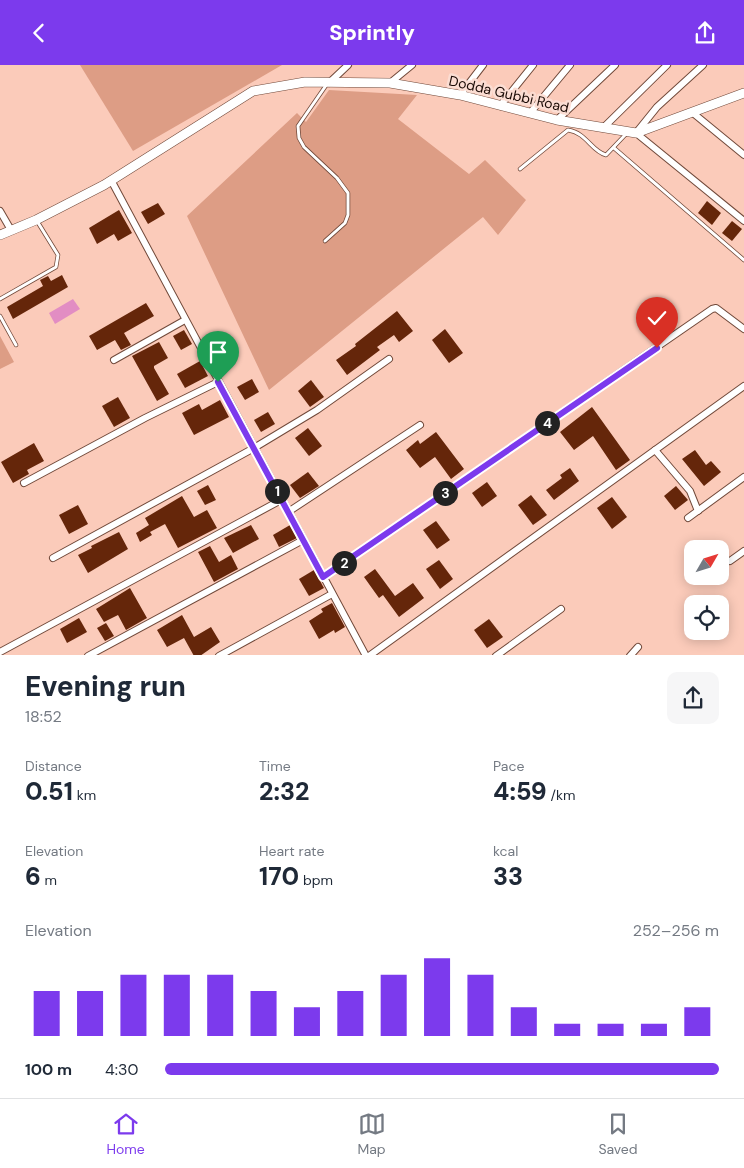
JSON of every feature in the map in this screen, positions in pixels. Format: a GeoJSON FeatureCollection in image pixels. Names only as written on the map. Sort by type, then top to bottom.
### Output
{"type":"FeatureCollection","features":[{"type":"Feature","properties":{"kind":"main road","name":"Dodda Gubbi Road"},"geometry":{"type":"LineString","coordinates":[[0,235],[36,220],[111,181],[253,91],[305,82],[390,83],[460,95],[557,120],[632,132],[693,113],[744,93]]}},
{"type":"Feature","properties":{"kind":"street"},"geometry":{"type":"LineString","coordinates":[[328,83],[348,65]]}},
{"type":"Feature","properties":{"kind":"street"},"geometry":{"type":"LineString","coordinates":[[390,83],[412,65]]}},
{"type":"Feature","properties":{"kind":"street"},"geometry":{"type":"LineString","coordinates":[[460,95],[483,65]]}},
{"type":"Feature","properties":{"kind":"street"},"geometry":{"type":"LineString","coordinates":[[500,106],[533,65]]}},
{"type":"Feature","properties":{"kind":"street"},"geometry":{"type":"LineString","coordinates":[[530,113],[570,65]]}},
{"type":"Feature","properties":{"kind":"street"},"geometry":{"type":"LineString","coordinates":[[557,120],[615,65]]}},
{"type":"Feature","properties":{"kind":"street"},"geometry":{"type":"LineString","coordinates":[[603,128],[667,65]]}},
{"type":"Feature","properties":{"kind":"street"},"geometry":{"type":"LineString","coordinates":[[703,65],[632,132],[744,221]]}},
{"type":"Feature","properties":{"kind":"street"},"geometry":{"type":"LineString","coordinates":[[693,113],[744,155]]}},
{"type":"Feature","properties":{"kind":"street"},"geometry":{"type":"LineString","coordinates":[[111,181],[332,594],[368,655],[744,386]]}},
{"type":"Feature","properties":{"kind":"street"},"geometry":{"type":"LineString","coordinates":[[0,211],[11,230]]}},
{"type":"Feature","properties":{"kind":"street"},"geometry":{"type":"LineString","coordinates":[[323,577],[712,309],[716,308],[722,311],[744,329]]}},
{"type":"Feature","properties":{"kind":"street"},"geometry":{"type":"LineString","coordinates":[[114,360],[185,320]]}},
{"type":"Feature","properties":{"kind":"street"},"geometry":{"type":"LineString","coordinates":[[53,558],[254,448],[316,410],[389,359]]}},
{"type":"Feature","properties":{"kind":"street"},"geometry":{"type":"LineString","coordinates":[[24,483],[145,417],[218,382]]}},
{"type":"Feature","properties":{"kind":"street"},"geometry":{"type":"LineString","coordinates":[[288,511],[420,425]]}},
{"type":"Feature","properties":{"kind":"street"},"geometry":{"type":"LineString","coordinates":[[655,450],[690,491],[698,511]]}},
{"type":"Feature","properties":{"kind":"street"},"geometry":{"type":"LineString","coordinates":[[688,518],[744,477]]}},
{"type":"Feature","properties":{"kind":"street"},"geometry":{"type":"LineString","coordinates":[[0,652],[282,500]]}},
{"type":"Feature","properties":{"kind":"street"},"geometry":{"type":"LineString","coordinates":[[88,655],[303,540]]}},
{"type":"Feature","properties":{"kind":"street"},"geometry":{"type":"LineString","coordinates":[[730,561],[744,551]]}},
{"type":"Feature","properties":{"kind":"street"},"geometry":{"type":"LineString","coordinates":[[219,655],[332,594]]}},
{"type":"Feature","properties":{"kind":"street"},"geometry":{"type":"LineString","coordinates":[[496,655],[561,609]]}},
{"type":"Feature","properties":{"kind":"street"},"geometry":{"type":"LineString","coordinates":[[630,655],[638,647]]}},
{"type":"Feature","properties":{"kind":"lane"},"geometry":{"type":"LineString","coordinates":[[325,241],[344,223],[348,215],[348,193],[337,178],[304,147],[299,138],[298,126],[328,83]]}},
{"type":"Feature","properties":{"kind":"lane"},"geometry":{"type":"LineString","coordinates":[[520,169],[568,130],[578,131],[602,154],[606,155],[632,132]]}},
{"type":"Feature","properties":{"kind":"lane"},"geometry":{"type":"LineString","coordinates":[[614,148],[744,260]]}},
{"type":"Feature","properties":{"kind":"lane"},"geometry":{"type":"LineString","coordinates":[[0,299],[56,267],[58,255],[36,220]]}},
{"type":"Feature","properties":{"kind":"lane"},"geometry":{"type":"LineString","coordinates":[[0,316],[16,345]]}},
{"type":"Feature","properties":{"kind":"shaded area"},"geometry":{"type":"Polygon","coordinates":[[[80,65],[282,65],[133,151],[80,65]]]}},
{"type":"Feature","properties":{"kind":"shaded area"},"geometry":{"type":"Polygon","coordinates":[[[329,90],[417,95],[398,119],[469,174],[485,160],[526,200],[498,235],[483,217],[269,390],[187,216],[297,113],[306,122],[329,90]]]}},
{"type":"Feature","properties":{"kind":"shaded area"},"geometry":{"type":"Polygon","coordinates":[[[73,299],[80,309],[55,324],[49,313],[73,299]]]}},
{"type":"Feature","properties":{"kind":"shaded area"},"geometry":{"type":"Polygon","coordinates":[[[0,336],[14,362],[0,369],[0,336]]]}},
{"type":"Feature","properties":{"kind":"building"},"geometry":{"type":"Polygon","coordinates":[[[707,201],[721,213],[712,225],[698,213],[707,201]]]}},
{"type":"Feature","properties":{"kind":"building"},"geometry":{"type":"Polygon","coordinates":[[[158,203],[165,214],[148,224],[141,212],[158,203]]]}},
{"type":"Feature","properties":{"kind":"building"},"geometry":{"type":"Polygon","coordinates":[[[119,210],[132,233],[118,241],[114,234],[97,244],[89,228],[119,210]]]}},
{"type":"Feature","properties":{"kind":"building"},"geometry":{"type":"Polygon","coordinates":[[[732,221],[742,229],[732,241],[722,233],[732,221]]]}},
{"type":"Feature","properties":{"kind":"building"},"geometry":{"type":"Polygon","coordinates":[[[62,275],[68,287],[13,319],[7,307],[43,286],[40,280],[48,276],[51,281],[62,275]]]}},
{"type":"Feature","properties":{"kind":"building"},"geometry":{"type":"Polygon","coordinates":[[[146,303],[154,316],[124,333],[131,345],[121,350],[115,340],[97,350],[89,336],[146,303]]]}},
{"type":"Feature","properties":{"kind":"building"},"geometry":{"type":"Polygon","coordinates":[[[397,311],[413,331],[399,342],[394,335],[377,347],[380,350],[347,375],[336,360],[356,346],[355,344],[397,311]]]}},
{"type":"Feature","properties":{"kind":"building"},"geometry":{"type":"Polygon","coordinates":[[[445,329],[463,353],[449,363],[432,340],[445,329]]]}},
{"type":"Feature","properties":{"kind":"building"},"geometry":{"type":"Polygon","coordinates":[[[184,330],[192,344],[181,350],[173,336],[184,330]]]}},
{"type":"Feature","properties":{"kind":"building"},"geometry":{"type":"Polygon","coordinates":[[[159,342],[168,358],[154,366],[154,368],[169,394],[157,401],[132,356],[159,342]]]}},
{"type":"Feature","properties":{"kind":"building"},"geometry":{"type":"Polygon","coordinates":[[[200,361],[208,376],[185,388],[177,374],[200,361]]]}},
{"type":"Feature","properties":{"kind":"building"},"geometry":{"type":"Polygon","coordinates":[[[252,379],[259,392],[245,400],[237,387],[252,379]]]}},
{"type":"Feature","properties":{"kind":"building"},"geometry":{"type":"Polygon","coordinates":[[[311,380],[324,397],[310,407],[298,391],[311,380]]]}},
{"type":"Feature","properties":{"kind":"building"},"geometry":{"type":"Polygon","coordinates":[[[118,397],[130,418],[114,427],[102,406],[118,397]]]}},
{"type":"Feature","properties":{"kind":"building"},"geometry":{"type":"Polygon","coordinates":[[[220,400],[229,417],[194,435],[182,413],[199,404],[202,410],[220,400]]]}},
{"type":"Feature","properties":{"kind":"building"},"geometry":{"type":"Polygon","coordinates":[[[592,407],[630,460],[616,470],[593,436],[574,450],[560,432],[592,407]]]}},
{"type":"Feature","properties":{"kind":"building"},"geometry":{"type":"Polygon","coordinates":[[[268,412],[275,424],[261,432],[254,420],[268,412]]]}},
{"type":"Feature","properties":{"kind":"building"},"geometry":{"type":"Polygon","coordinates":[[[308,428],[322,446],[309,456],[295,438],[308,428]]]}},
{"type":"Feature","properties":{"kind":"building"},"geometry":{"type":"Polygon","coordinates":[[[436,432],[464,469],[451,479],[435,457],[420,468],[406,450],[418,440],[420,444],[436,432]]]}},
{"type":"Feature","properties":{"kind":"building"},"geometry":{"type":"Polygon","coordinates":[[[34,443],[44,461],[27,470],[29,474],[13,483],[1,462],[34,443]]]}},
{"type":"Feature","properties":{"kind":"building"},"geometry":{"type":"Polygon","coordinates":[[[695,450],[706,465],[711,461],[721,472],[704,486],[682,459],[695,450]]]}},
{"type":"Feature","properties":{"kind":"building"},"geometry":{"type":"Polygon","coordinates":[[[570,468],[579,481],[554,500],[546,490],[562,478],[560,475],[570,468]]]}},
{"type":"Feature","properties":{"kind":"building"},"geometry":{"type":"Polygon","coordinates":[[[308,472],[319,486],[300,498],[290,485],[308,472]]]}},
{"type":"Feature","properties":{"kind":"building"},"geometry":{"type":"Polygon","coordinates":[[[487,482],[497,496],[482,507],[472,493],[487,482]]]}},
{"type":"Feature","properties":{"kind":"building"},"geometry":{"type":"Polygon","coordinates":[[[208,485],[216,500],[205,505],[197,491],[208,485]]]}},
{"type":"Feature","properties":{"kind":"building"},"geometry":{"type":"Polygon","coordinates":[[[676,486],[688,500],[675,510],[664,496],[676,486]]]}},
{"type":"Feature","properties":{"kind":"building"},"geometry":{"type":"Polygon","coordinates":[[[531,495],[547,515],[533,525],[518,505],[531,495]]]}},
{"type":"Feature","properties":{"kind":"building"},"geometry":{"type":"Polygon","coordinates":[[[182,496],[194,517],[207,510],[217,528],[178,548],[165,524],[150,532],[152,535],[140,542],[136,533],[149,525],[145,518],[182,496]]]}},
{"type":"Feature","properties":{"kind":"building"},"geometry":{"type":"Polygon","coordinates":[[[612,497],[627,517],[612,529],[597,508],[612,497]]]}},
{"type":"Feature","properties":{"kind":"building"},"geometry":{"type":"Polygon","coordinates":[[[78,505],[88,524],[69,534],[59,515],[78,505]]]}},
{"type":"Feature","properties":{"kind":"building"},"geometry":{"type":"Polygon","coordinates":[[[436,521],[450,540],[437,549],[423,530],[436,521]]]}},
{"type":"Feature","properties":{"kind":"building"},"geometry":{"type":"Polygon","coordinates":[[[251,525],[259,539],[233,553],[224,538],[251,525]]]}},
{"type":"Feature","properties":{"kind":"building"},"geometry":{"type":"Polygon","coordinates":[[[290,525],[297,538],[279,547],[273,535],[290,525]]]}},
{"type":"Feature","properties":{"kind":"building"},"geometry":{"type":"Polygon","coordinates":[[[119,532],[128,549],[88,573],[78,555],[119,532]]]}},
{"type":"Feature","properties":{"kind":"building"},"geometry":{"type":"Polygon","coordinates":[[[210,546],[219,562],[231,555],[238,569],[214,582],[198,552],[210,546]]]}},
{"type":"Feature","properties":{"kind":"building"},"geometry":{"type":"Polygon","coordinates":[[[439,560],[453,579],[440,589],[426,569],[439,560]]]}},
{"type":"Feature","properties":{"kind":"building"},"geometry":{"type":"Polygon","coordinates":[[[375,569],[395,596],[413,583],[424,598],[399,617],[383,595],[379,598],[364,577],[375,569]]]}},
{"type":"Feature","properties":{"kind":"building"},"geometry":{"type":"Polygon","coordinates":[[[314,570],[324,588],[309,596],[299,579],[314,570]]]}},
{"type":"Feature","properties":{"kind":"building"},"geometry":{"type":"Polygon","coordinates":[[[130,588],[147,618],[126,630],[118,615],[104,622],[96,609],[130,588]]]}},
{"type":"Feature","properties":{"kind":"building"},"geometry":{"type":"Polygon","coordinates":[[[332,603],[345,627],[335,633],[334,630],[319,639],[309,621],[323,612],[321,609],[332,603]]]}},
{"type":"Feature","properties":{"kind":"building"},"geometry":{"type":"Polygon","coordinates":[[[182,615],[194,637],[211,627],[220,642],[201,655],[193,655],[184,638],[167,647],[157,630],[182,615]]]}},
{"type":"Feature","properties":{"kind":"building"},"geometry":{"type":"Polygon","coordinates":[[[79,618],[87,632],[67,643],[60,629],[79,618]]]}},
{"type":"Feature","properties":{"kind":"building"},"geometry":{"type":"Polygon","coordinates":[[[489,619],[503,637],[487,648],[474,630],[489,619]]]}},
{"type":"Feature","properties":{"kind":"building"},"geometry":{"type":"Polygon","coordinates":[[[106,623],[114,636],[105,641],[97,628],[106,623]]]}},
{"type":"Feature","properties":{"kind":"route"},"geometry":{"type":"LineString","coordinates":[[218,382],[323,577],[657,348]]}}]}
